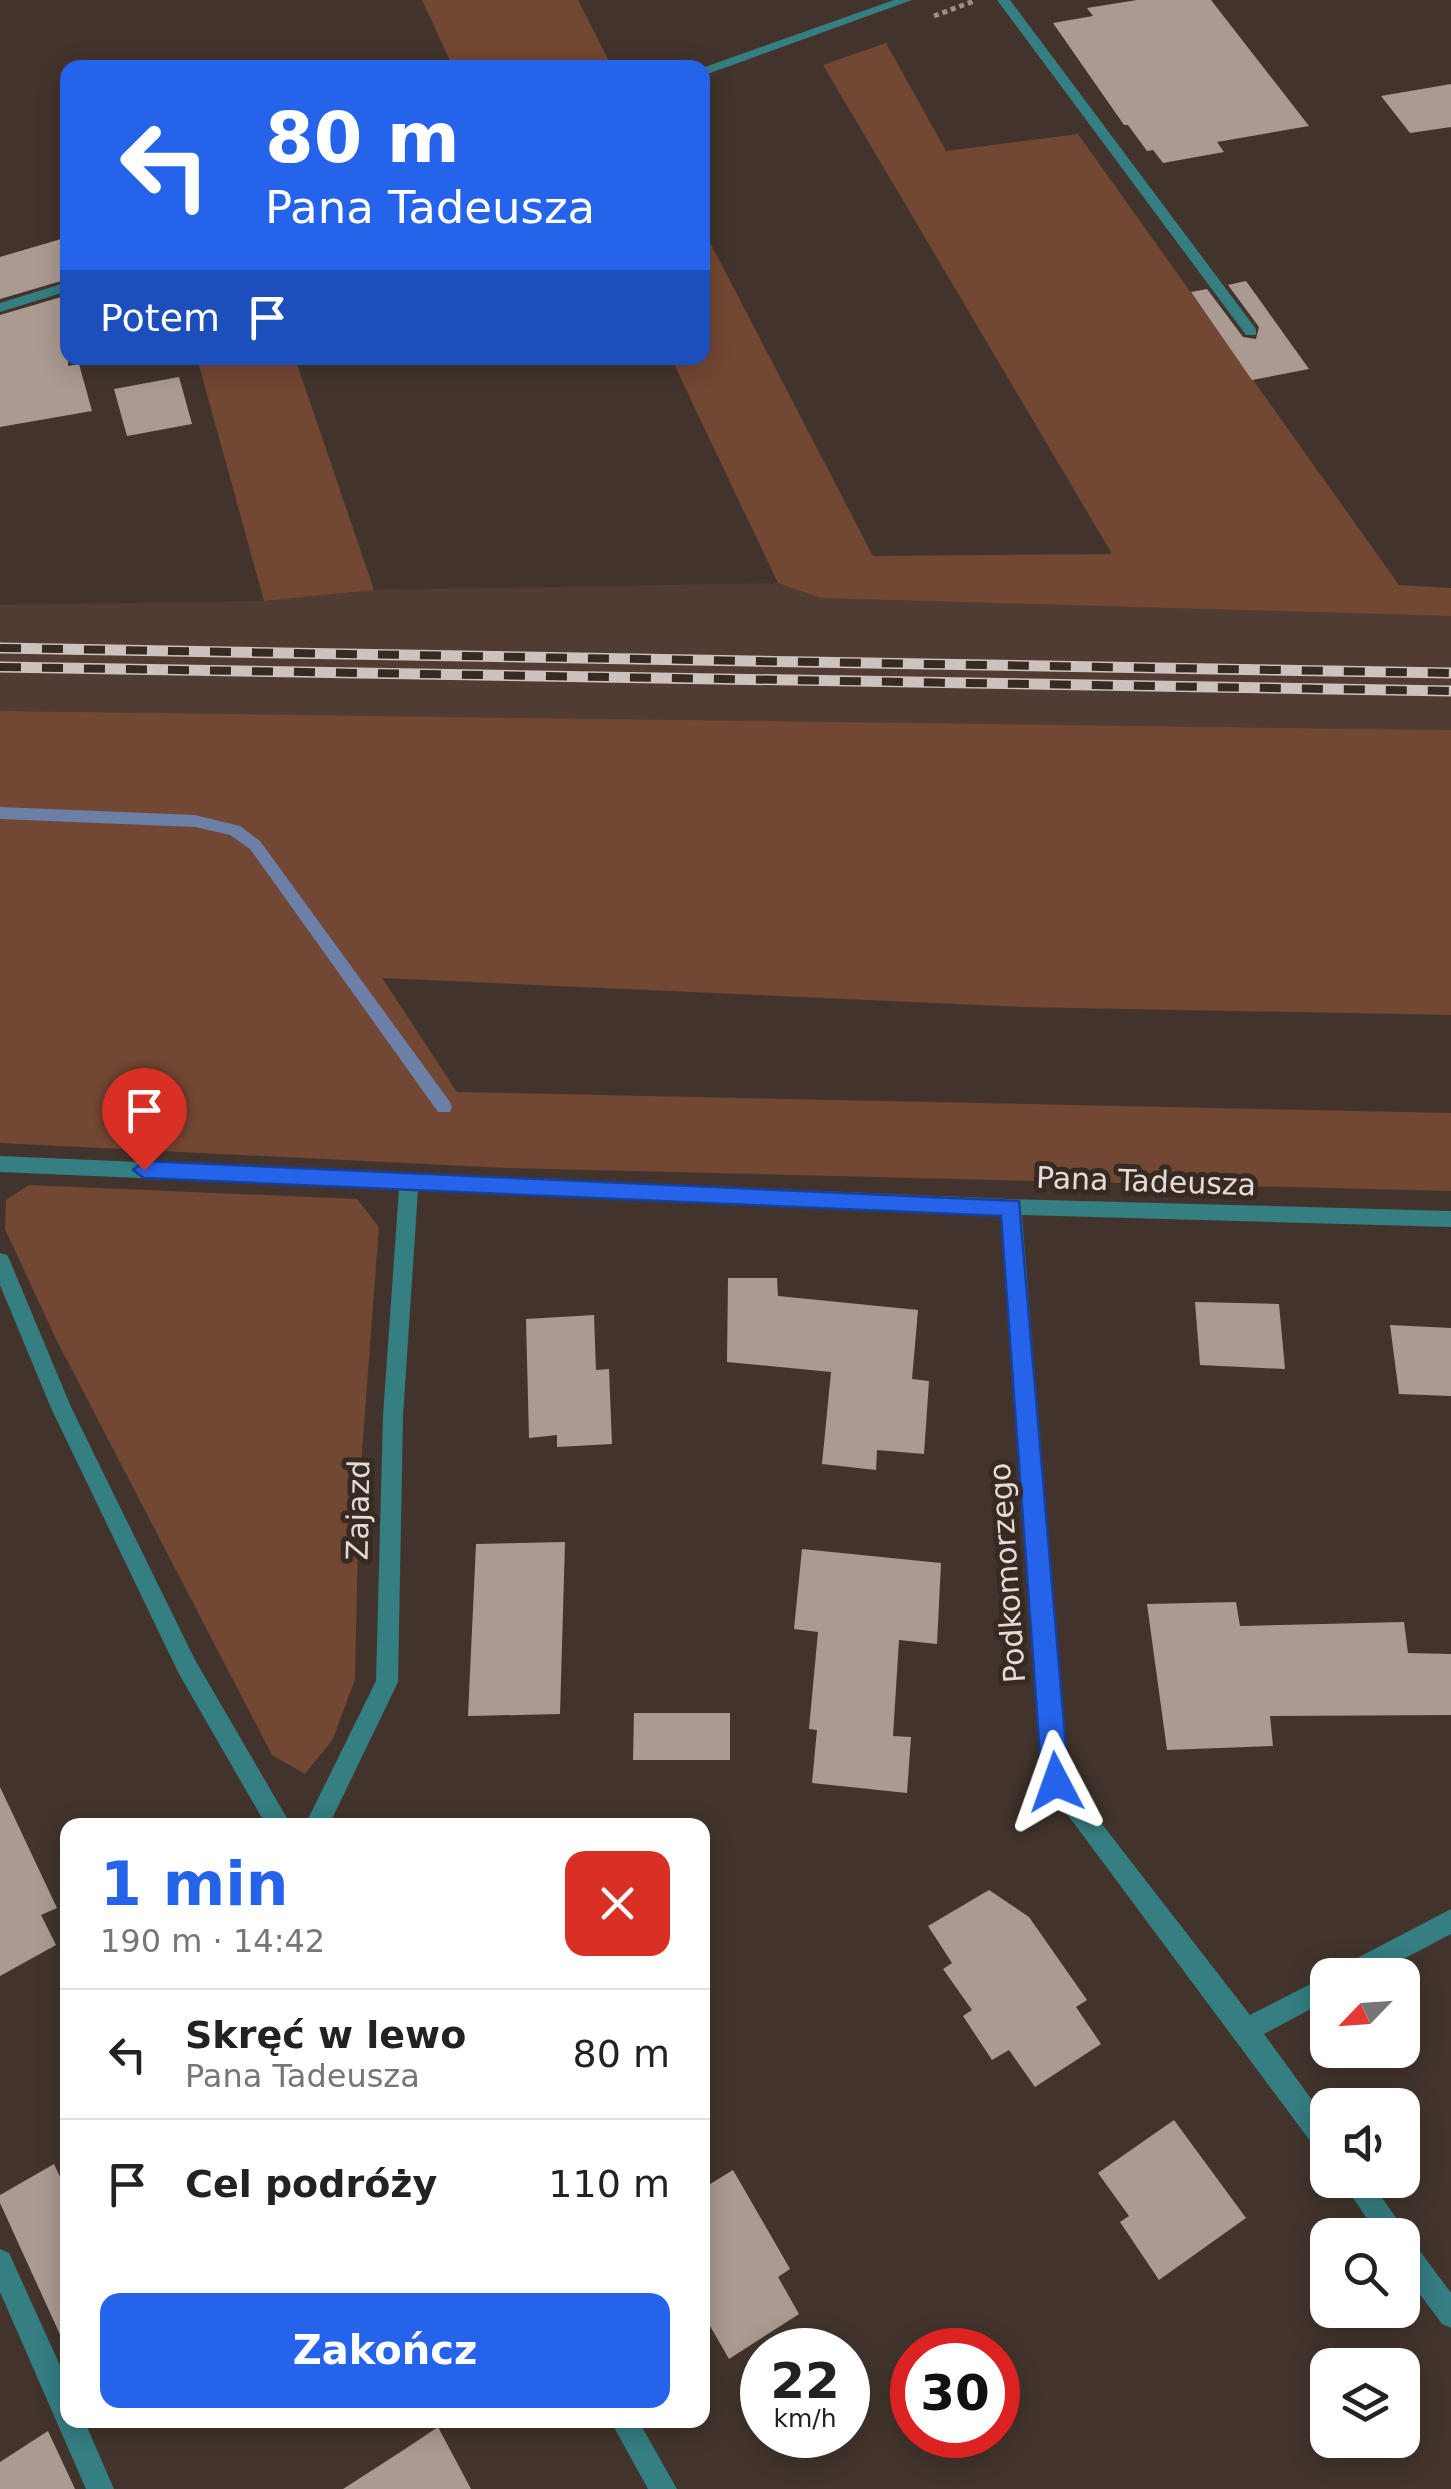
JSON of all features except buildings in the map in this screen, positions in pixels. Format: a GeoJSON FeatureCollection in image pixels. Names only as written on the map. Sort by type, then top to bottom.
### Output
{"type":"FeatureCollection","features":[{"type":"Feature","properties":{"kind":"street"},"geometry":{"type":"LineString","coordinates":[[710,69],[906,0]]}},
{"type":"Feature","properties":{"kind":"street"},"geometry":{"type":"LineString","coordinates":[[1003,0],[1251,332]]}},
{"type":"Feature","properties":{"kind":"street"},"geometry":{"type":"LineString","coordinates":[[0,308],[60,289]]}},
{"type":"Feature","properties":{"kind":"street","name":"Pana Tadeusza"},"geometry":{"type":"LineString","coordinates":[[0,1164],[1011,1207],[1451,1219]]}},
{"type":"Feature","properties":{"kind":"street","name":"Zajazd"},"geometry":{"type":"LineString","coordinates":[[320,1818],[387,1682],[393,1416],[409,1180]]}},
{"type":"Feature","properties":{"kind":"street","name":"Podkomorzego"},"geometry":{"type":"LineString","coordinates":[[1011,1207],[1056,1782],[1310,2119]]}},
{"type":"Feature","properties":{"kind":"street"},"geometry":{"type":"LineString","coordinates":[[0,1261],[61,1408],[187,1668],[274,1818]]}},
{"type":"Feature","properties":{"kind":"street"},"geometry":{"type":"LineString","coordinates":[[1381,1958],[1451,1920]]}},
{"type":"Feature","properties":{"kind":"street"},"geometry":{"type":"LineString","coordinates":[[1246,2030],[1310,1996]]}},
{"type":"Feature","properties":{"kind":"street"},"geometry":{"type":"LineString","coordinates":[[0,2262],[60,2397]]}},
{"type":"Feature","properties":{"kind":"street"},"geometry":{"type":"LineString","coordinates":[[1420,2273],[1451,2315]]}},
{"type":"Feature","properties":{"kind":"street"},"geometry":{"type":"LineString","coordinates":[[74,2428],[100,2489]]}},
{"type":"Feature","properties":{"kind":"street"},"geometry":{"type":"LineString","coordinates":[[628,2428],[663,2489]]}},
{"type":"Feature","properties":{"kind":"shaded area"},"geometry":{"type":"Polygon","coordinates":[[[422,0],[578,0],[608,60],[450,60],[422,0]]]}},
{"type":"Feature","properties":{"kind":"shaded area"},"geometry":{"type":"Polygon","coordinates":[[[886,43],[946,151],[1078,134],[1399,585],[1451,588],[1451,616],[821,598],[778,583],[674,365],[710,365],[710,242],[873,556],[1112,554],[823,65],[886,43]]]}},
{"type":"Feature","properties":{"kind":"shaded area"},"geometry":{"type":"Polygon","coordinates":[[[199,365],[297,365],[374,590],[264,601],[199,365]]]}},
{"type":"Feature","properties":{"kind":"shaded area"},"geometry":{"type":"Polygon","coordinates":[[[778,583],[822,598],[1451,616],[1451,730],[0,711],[0,605],[264,601],[374,590],[778,583]]]}},
{"type":"Feature","properties":{"kind":"shaded area"},"geometry":{"type":"Polygon","coordinates":[[[0,711],[1451,730],[1451,1015],[1023,1007],[382,978],[457,1092],[1451,1113],[1451,1191],[506,1168],[0,1143],[0,711]]]}},
{"type":"Feature","properties":{"kind":"shaded area"},"geometry":{"type":"Polygon","coordinates":[[[29,1185],[357,1199],[379,1227],[359,1491],[355,1679],[333,1739],[305,1774],[272,1755],[56,1339],[5,1229],[6,1200],[29,1185]]]}},
{"type":"Feature","properties":{"kind":"waterway"},"geometry":{"type":"LineString","coordinates":[[0,813],[195,821],[235,830],[255,845],[444,1107]]}},
{"type":"Feature","properties":{"kind":"railway"},"geometry":{"type":"LineString","coordinates":[[0,648],[1451,673]]}},
{"type":"Feature","properties":{"kind":"railway"},"geometry":{"type":"LineString","coordinates":[[0,667],[1451,691]]}},
{"type":"Feature","properties":{"kind":"route"},"geometry":{"type":"LineString","coordinates":[[144,1170],[1011,1207],[1056,1782]]}}]}
